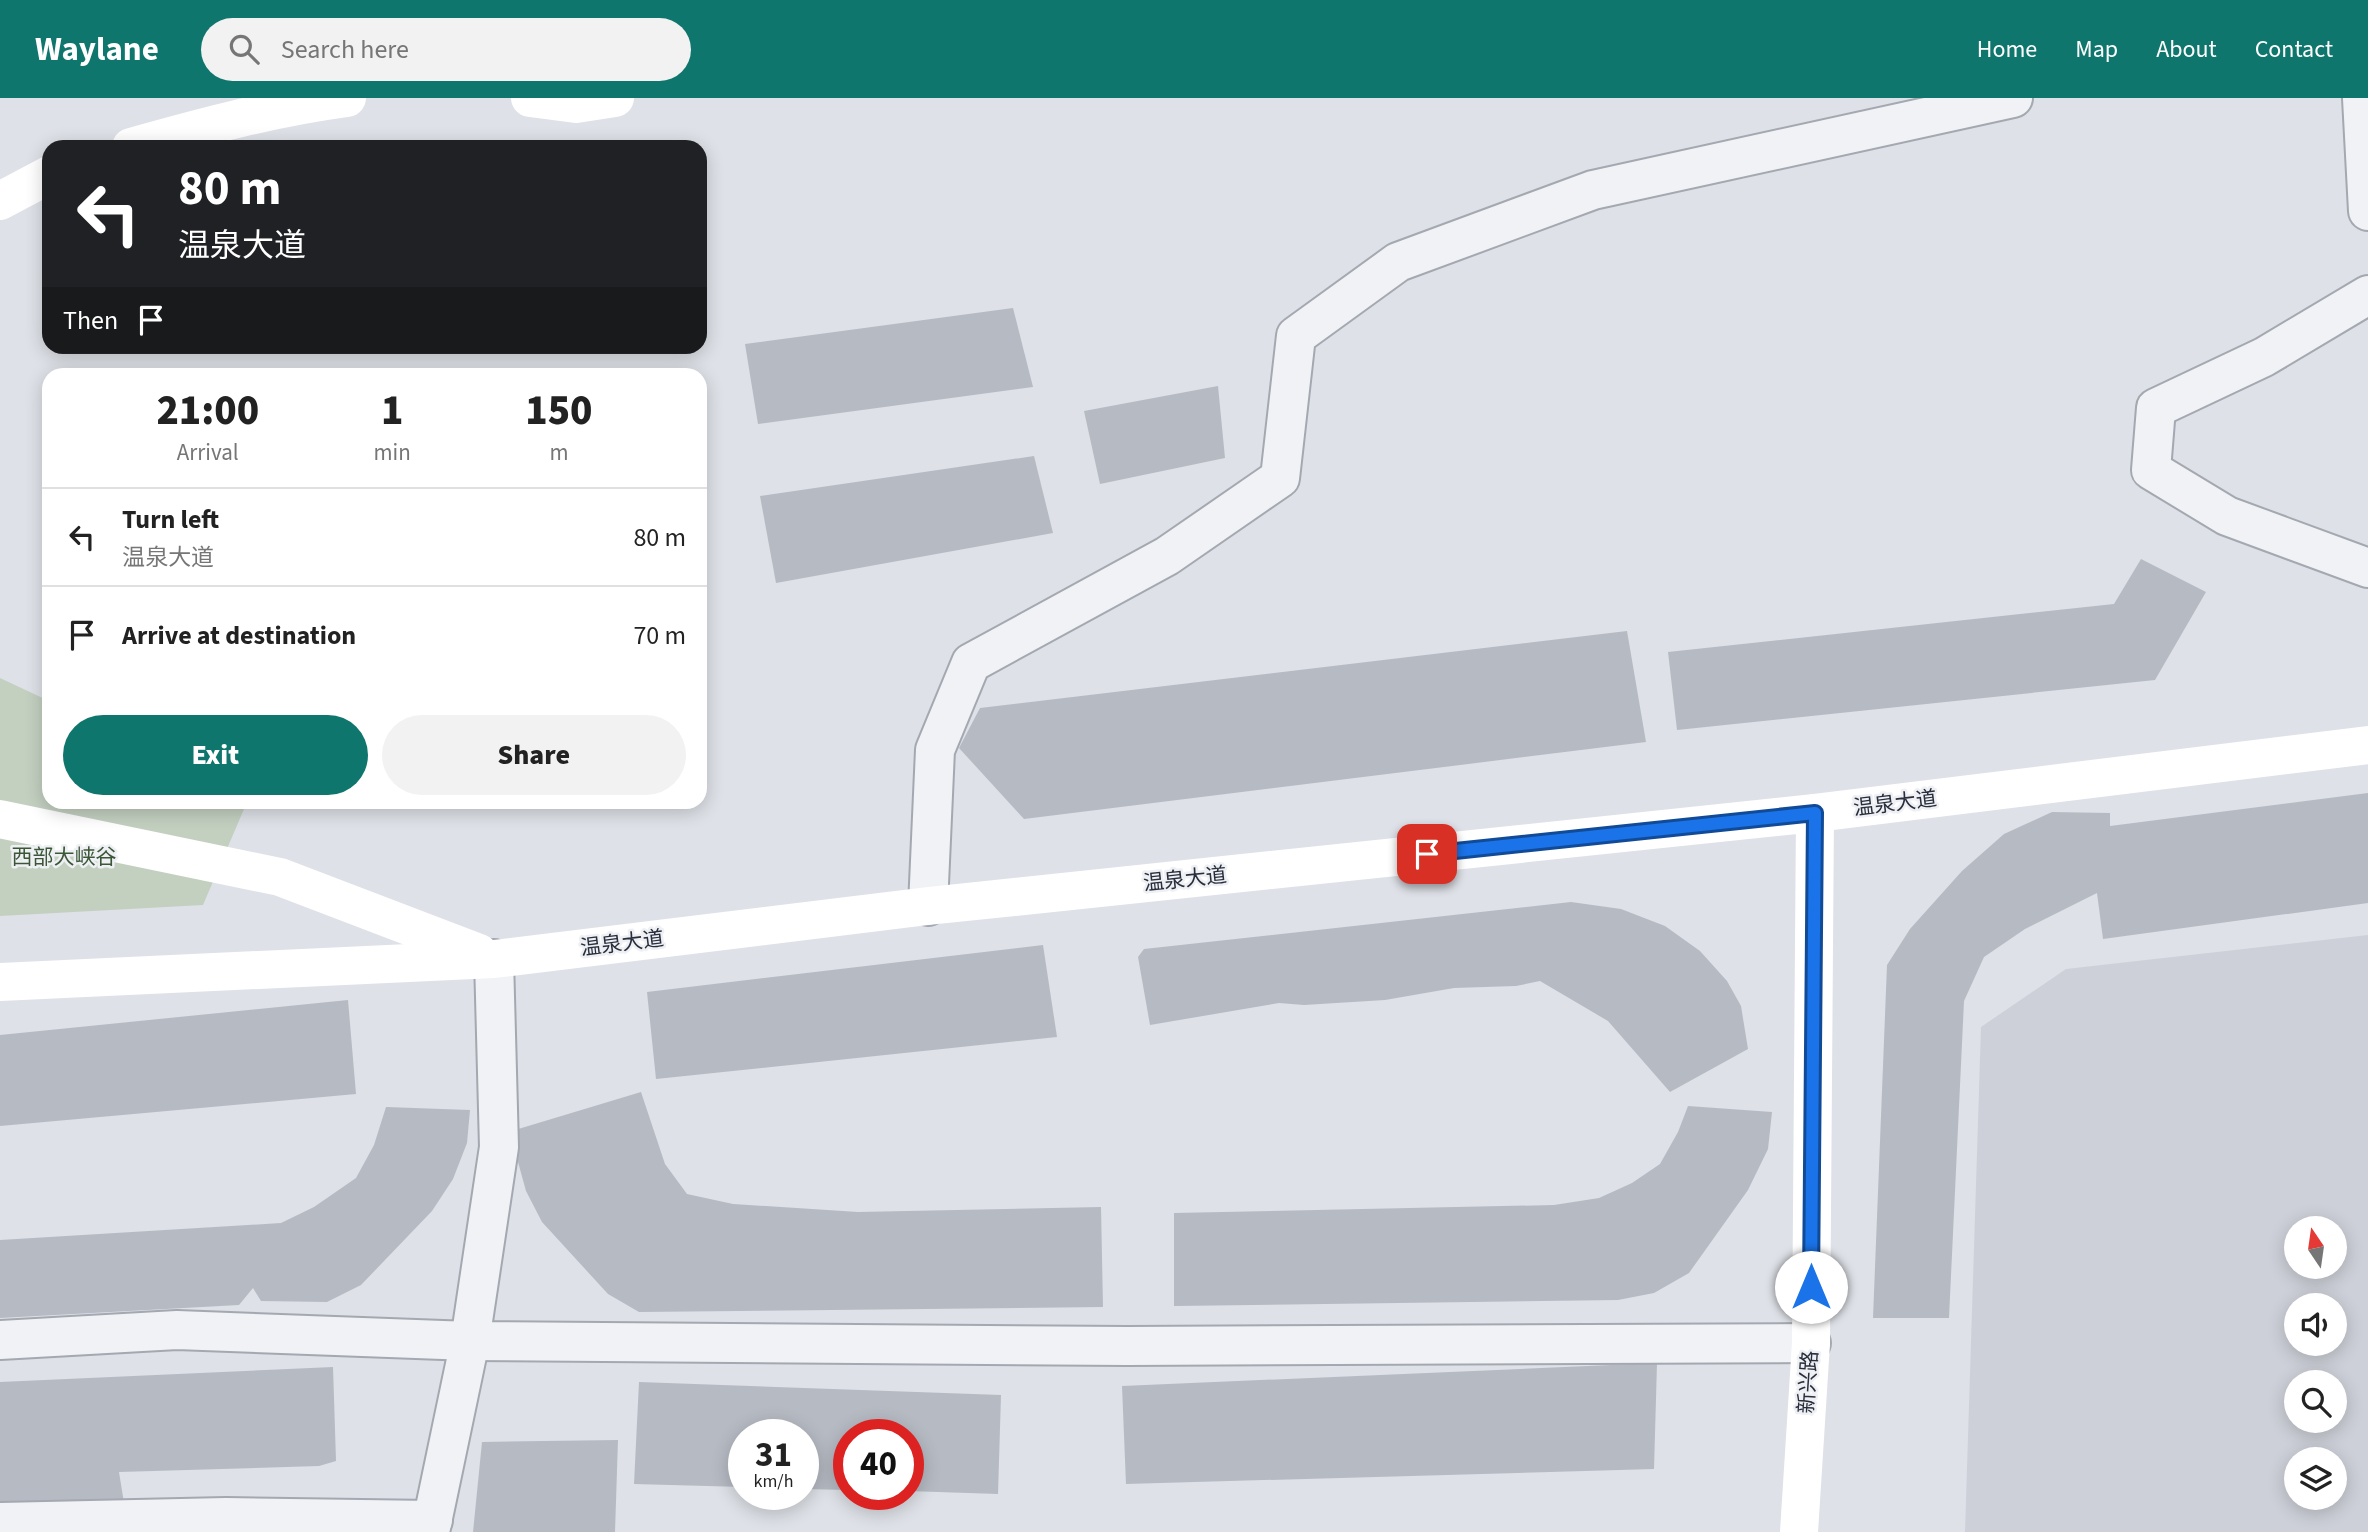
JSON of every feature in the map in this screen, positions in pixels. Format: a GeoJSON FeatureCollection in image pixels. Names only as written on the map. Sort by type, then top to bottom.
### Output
{"type":"FeatureCollection","features":[{"type":"Feature","properties":{"kind":"main road"},"geometry":{"type":"LineString","coordinates":[[156,140],[217,123],[308,103],[347,98]]}},
{"type":"Feature","properties":{"kind":"main road"},"geometry":{"type":"LineString","coordinates":[[530,98],[576,104],[615,98]]}},
{"type":"Feature","properties":{"kind":"main road"},"geometry":{"type":"LineString","coordinates":[[0,201],[42,179]]}},
{"type":"Feature","properties":{"kind":"main road","name":"温泉大道"},"geometry":{"type":"LineString","coordinates":[[0,982],[494,959],[928,906],[1815,813],[2368,745]]}},
{"type":"Feature","properties":{"kind":"main road","name":"新兴路"},"geometry":{"type":"LineString","coordinates":[[1799,1532],[1811,1343],[1815,813]]}},
{"type":"Feature","properties":{"kind":"main road"},"geometry":{"type":"LineString","coordinates":[[0,819],[280,877],[494,959]]}},
{"type":"Feature","properties":{"kind":"street"},"geometry":{"type":"LineString","coordinates":[[928,906],[935,750],[971,663],[1167,556],[1280,478],[1296,336],[1398,262],[1594,190],[2013,98]]}},
{"type":"Feature","properties":{"kind":"street"},"geometry":{"type":"LineString","coordinates":[[2362,98],[2368,211]]}},
{"type":"Feature","properties":{"kind":"street"},"geometry":{"type":"LineString","coordinates":[[2368,295],[2264,357],[2156,408],[2151,470],[2227,516],[2368,568]]}},
{"type":"Feature","properties":{"kind":"street"},"geometry":{"type":"LineString","coordinates":[[0,1522],[226,1517],[431,1526],[470,1341],[499,1147],[494,959]]}},
{"type":"Feature","properties":{"kind":"street"},"geometry":{"type":"LineString","coordinates":[[0,1340],[177,1329],[470,1341],[1127,1346],[1811,1343]]}},
{"type":"Feature","properties":{"kind":"shaded area"},"geometry":{"type":"Polygon","coordinates":[[[2368,935],[2368,1532],[1965,1532],[1981,1027],[2066,969],[2368,935]]]}},
{"type":"Feature","properties":{"kind":"green space","name":"西部大峡谷"},"geometry":{"type":"Polygon","coordinates":[[[0,678],[42,698],[42,809],[244,809],[203,905],[0,916],[0,678]]]}},
{"type":"Feature","properties":{"kind":"building"},"geometry":{"type":"Polygon","coordinates":[[[1013,308],[1033,387],[758,424],[745,344],[1013,308]]]}},
{"type":"Feature","properties":{"kind":"building"},"geometry":{"type":"Polygon","coordinates":[[[1218,386],[1225,458],[1100,484],[1084,411],[1218,386]]]}},
{"type":"Feature","properties":{"kind":"building"},"geometry":{"type":"Polygon","coordinates":[[[1034,456],[1053,533],[776,583],[760,496],[1034,456]]]}},
{"type":"Feature","properties":{"kind":"building"},"geometry":{"type":"Polygon","coordinates":[[[2141,559],[2206,592],[2155,680],[1677,730],[1668,652],[2114,604],[2141,559]]]}},
{"type":"Feature","properties":{"kind":"building"},"geometry":{"type":"Polygon","coordinates":[[[1627,631],[1646,742],[1024,819],[959,748],[980,708],[1627,631]]]}},
{"type":"Feature","properties":{"kind":"building"},"geometry":{"type":"Polygon","coordinates":[[[2368,793],[2368,903],[2103,939],[2097,893],[2025,929],[1984,957],[1964,1001],[1949,1318],[1873,1318],[1887,965],[1910,929],[1962,871],[2004,834],[2052,812],[2110,813],[2110,826],[2368,793]]]}},
{"type":"Feature","properties":{"kind":"building"},"geometry":{"type":"Polygon","coordinates":[[[1571,902],[1621,909],[1665,926],[1700,951],[1727,981],[1741,1006],[1748,1049],[1670,1092],[1608,1021],[1540,981],[1516,986],[1454,988],[1385,1000],[1304,1005],[1279,1003],[1150,1025],[1138,957],[1144,949],[1571,902]]]}},
{"type":"Feature","properties":{"kind":"building"},"geometry":{"type":"Polygon","coordinates":[[[1043,945],[1057,1037],[656,1079],[647,992],[1043,945]]]}},
{"type":"Feature","properties":{"kind":"building"},"geometry":{"type":"Polygon","coordinates":[[[348,1000],[356,1094],[0,1126],[0,1035],[348,1000]]]}},
{"type":"Feature","properties":{"kind":"building"},"geometry":{"type":"Polygon","coordinates":[[[641,1092],[665,1164],[687,1194],[733,1204],[858,1212],[1101,1207],[1103,1307],[639,1312],[608,1294],[542,1222],[526,1191],[518,1162],[515,1130],[641,1092]]]}},
{"type":"Feature","properties":{"kind":"building"},"geometry":{"type":"Polygon","coordinates":[[[1688,1106],[1772,1112],[1768,1149],[1748,1190],[1689,1273],[1654,1293],[1618,1300],[1174,1306],[1174,1213],[1554,1205],[1599,1198],[1632,1183],[1660,1164],[1678,1132],[1688,1106]]]}},
{"type":"Feature","properties":{"kind":"building"},"geometry":{"type":"Polygon","coordinates":[[[386,1107],[470,1110],[467,1143],[453,1179],[432,1211],[361,1285],[327,1302],[261,1301],[253,1288],[239,1305],[0,1318],[0,1240],[281,1223],[314,1207],[356,1178],[374,1145],[386,1107]]]}},
{"type":"Feature","properties":{"kind":"building"},"geometry":{"type":"Polygon","coordinates":[[[1657,1363],[1654,1469],[1126,1484],[1122,1386],[1657,1363]]]}},
{"type":"Feature","properties":{"kind":"building"},"geometry":{"type":"Polygon","coordinates":[[[333,1367],[336,1461],[319,1466],[119,1472],[124,1503],[0,1510],[0,1382],[333,1367]]]}},
{"type":"Feature","properties":{"kind":"building"},"geometry":{"type":"Polygon","coordinates":[[[639,1382],[1001,1395],[998,1494],[924,1492],[924,1419],[833,1419],[833,1490],[819,1489],[819,1419],[728,1419],[728,1487],[634,1484],[639,1382]]]}},
{"type":"Feature","properties":{"kind":"building"},"geometry":{"type":"Polygon","coordinates":[[[618,1440],[615,1532],[473,1532],[482,1442],[618,1440]]]}},
{"type":"Feature","properties":{"kind":"route"},"geometry":{"type":"LineString","coordinates":[[1427,854],[1815,813],[1811,1287]]}}]}
